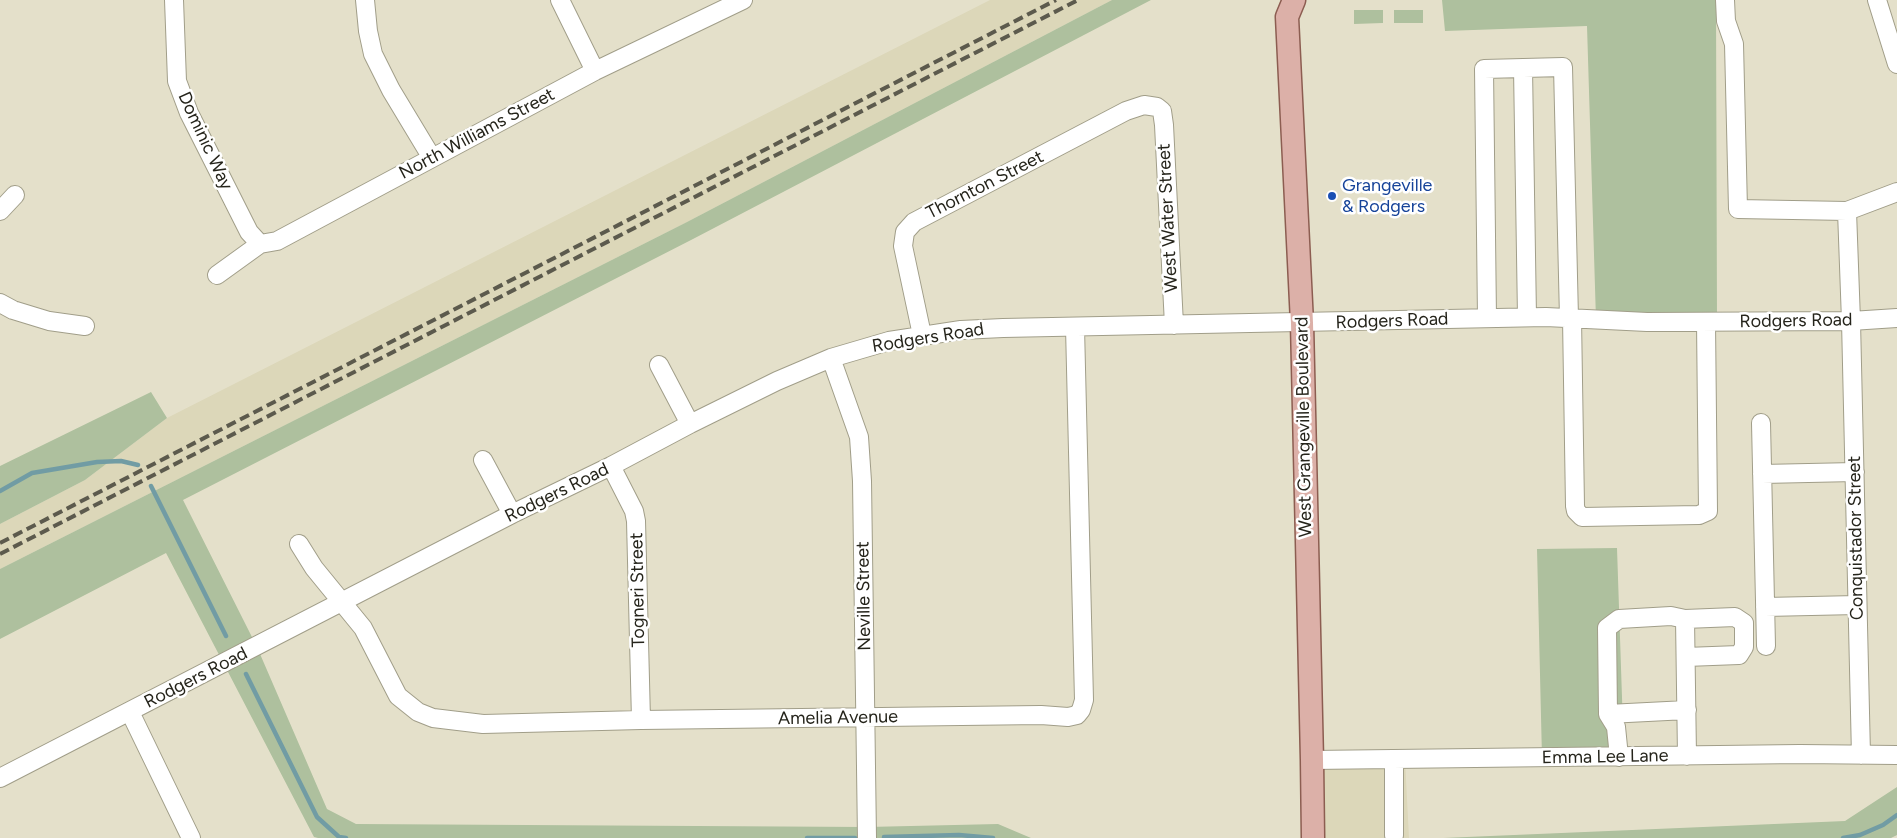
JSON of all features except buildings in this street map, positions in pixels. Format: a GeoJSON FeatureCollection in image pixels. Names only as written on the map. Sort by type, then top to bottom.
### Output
{"type":"FeatureCollection","features":[{"type":"Feature","properties":{"kind":"main road","name":"West Grangeville Boulevard"},"geometry":{"type":"LineString","coordinates":[[1286,6],[1302,323],[1312,760],[1312,838]]}},
{"type":"Feature","properties":{"kind":"street","name":"Dominic Way"},"geometry":{"type":"LineString","coordinates":[[174,0],[177,81],[189,113],[249,232],[260,244]]}},
{"type":"Feature","properties":{"kind":"street"},"geometry":{"type":"LineString","coordinates":[[365,0],[368,31],[374,54],[391,90],[432,158]]}},
{"type":"Feature","properties":{"kind":"street"},"geometry":{"type":"LineString","coordinates":[[560,0],[594,71]]}},
{"type":"Feature","properties":{"kind":"street","name":"North Williams Street"},"geometry":{"type":"LineString","coordinates":[[217,275],[260,244],[277,241],[594,71],[743,0]]}},
{"type":"Feature","properties":{"kind":"street"},"geometry":{"type":"LineString","coordinates":[[1725,0],[1726,21],[1734,44],[1738,209],[1847,211],[1897,192]]}},
{"type":"Feature","properties":{"kind":"street"},"geometry":{"type":"LineString","coordinates":[[1877,0],[1897,64]]}},
{"type":"Feature","properties":{"kind":"street"},"geometry":{"type":"LineString","coordinates":[[1487,318],[1484,69],[1563,66],[1575,506],[1576,511],[1582,517],[1699,515],[1708,511],[1706,322]]}},
{"type":"Feature","properties":{"kind":"street"},"geometry":{"type":"LineString","coordinates":[[1523,68],[1527,317]]}},
{"type":"Feature","properties":{"kind":"street","name":"Thornton Street"},"geometry":{"type":"LineString","coordinates":[[922,335],[903,246],[905,232],[914,222],[1126,111],[1144,105],[1157,107],[1162,111]]}},
{"type":"Feature","properties":{"kind":"street","name":"West Water Street"},"geometry":{"type":"LineString","coordinates":[[1162,111],[1174,325]]}},
{"type":"Feature","properties":{"kind":"street"},"geometry":{"type":"LineString","coordinates":[[0,211],[15,195]]}},
{"type":"Feature","properties":{"kind":"street","name":"Conquistador Street"},"geometry":{"type":"LineString","coordinates":[[1847,211],[1861,755]]}},
{"type":"Feature","properties":{"kind":"street"},"geometry":{"type":"LineString","coordinates":[[0,303],[13,310],[49,321],[86,326]]}},
{"type":"Feature","properties":{"kind":"street","name":"Rodgers Road"},"geometry":{"type":"LineString","coordinates":[[0,778],[512,514],[611,466],[777,381],[831,358],[889,341],[961,330],[1075,327],[1527,317],[1647,322],[1851,321],[1897,318]]}},
{"type":"Feature","properties":{"kind":"street","name":"Amelia Avenue"},"geometry":{"type":"LineString","coordinates":[[299,544],[314,568],[363,628],[398,696],[418,712],[448,721],[483,724],[866,717],[1041,715],[1068,717],[1077,715],[1081,710],[1084,700],[1075,327]]}},
{"type":"Feature","properties":{"kind":"street","name":"Neville Street"},"geometry":{"type":"LineString","coordinates":[[831,358],[859,437],[862,481],[867,838]]}},
{"type":"Feature","properties":{"kind":"street"},"geometry":{"type":"LineString","coordinates":[[659,365],[690,424]]}},
{"type":"Feature","properties":{"kind":"street"},"geometry":{"type":"LineString","coordinates":[[1761,423],[1766,646]]}},
{"type":"Feature","properties":{"kind":"street"},"geometry":{"type":"LineString","coordinates":[[483,460],[512,514]]}},
{"type":"Feature","properties":{"kind":"street","name":"Togneri Street"},"geometry":{"type":"LineString","coordinates":[[611,466],[634,511],[636,521],[641,720]]}},
{"type":"Feature","properties":{"kind":"street"},"geometry":{"type":"LineString","coordinates":[[1762,474],[1855,472]]}},
{"type":"Feature","properties":{"kind":"street"},"geometry":{"type":"LineString","coordinates":[[1765,607],[1857,605]]}},
{"type":"Feature","properties":{"kind":"street"},"geometry":{"type":"LineString","coordinates":[[1619,757],[1616,727],[1608,714],[1607,628],[1619,619],[1671,616],[1685,619],[1735,617],[1744,624],[1744,647],[1739,655],[1686,657]]}},
{"type":"Feature","properties":{"kind":"street"},"geometry":{"type":"LineString","coordinates":[[1685,619],[1687,756]]}},
{"type":"Feature","properties":{"kind":"street"},"geometry":{"type":"LineString","coordinates":[[1608,714],[1687,710]]}},
{"type":"Feature","properties":{"kind":"street"},"geometry":{"type":"LineString","coordinates":[[130,712],[192,838]]}},
{"type":"Feature","properties":{"kind":"street","name":"Emma Lee Lane"},"geometry":{"type":"LineString","coordinates":[[1312,760],[1897,755]]}},
{"type":"Feature","properties":{"kind":"street"},"geometry":{"type":"LineString","coordinates":[[1394,760],[1394,835]]}},
{"type":"Feature","properties":{"kind":"shaded area"},"geometry":{"type":"Polygon","coordinates":[[[990,0],[1112,0],[687,222],[0,569],[0,524],[85,480],[167,418],[990,0]]]}},
{"type":"Feature","properties":{"kind":"shaded area"},"geometry":{"type":"Polygon","coordinates":[[[1405,759],[1409,838],[1313,838],[1312,760],[1405,759]]]}},
{"type":"Feature","properties":{"kind":"green space"},"geometry":{"type":"Polygon","coordinates":[[[1112,0],[1151,0],[693,239],[183,500],[257,647],[327,809],[356,824],[867,827],[998,824],[1031,838],[318,838],[314,837],[166,553],[0,639],[0,569],[687,222],[1112,0]]]}},
{"type":"Feature","properties":{"kind":"green space"},"geometry":{"type":"Polygon","coordinates":[[[1442,0],[1716,0],[1717,322],[1596,320],[1587,26],[1445,31],[1442,0]]]}},
{"type":"Feature","properties":{"kind":"green space"},"geometry":{"type":"Polygon","coordinates":[[[1354,10],[1383,10],[1383,23],[1354,24],[1354,10]]]}},
{"type":"Feature","properties":{"kind":"green space"},"geometry":{"type":"Polygon","coordinates":[[[1394,10],[1423,10],[1423,23],[1394,23],[1394,10]]]}},
{"type":"Feature","properties":{"kind":"green space"},"geometry":{"type":"Polygon","coordinates":[[[151,392],[167,418],[85,480],[0,524],[0,466],[151,392]]]}},
{"type":"Feature","properties":{"kind":"green space"},"geometry":{"type":"Polygon","coordinates":[[[1617,548],[1624,757],[1542,758],[1537,549],[1617,548]]]}},
{"type":"Feature","properties":{"kind":"green space"},"geometry":{"type":"Polygon","coordinates":[[[1897,787],[1897,835],[1891,838],[1443,838],[1845,821],[1897,787]]]}},
{"type":"Feature","properties":{"kind":"waterway"},"geometry":{"type":"LineString","coordinates":[[0,491],[32,473],[97,462],[121,461],[138,465]]}},
{"type":"Feature","properties":{"kind":"waterway"},"geometry":{"type":"LineString","coordinates":[[151,486],[226,636]]}},
{"type":"Feature","properties":{"kind":"waterway"},"geometry":{"type":"LineString","coordinates":[[246,674],[317,817],[339,837],[346,838]]}},
{"type":"Feature","properties":{"kind":"waterway"},"geometry":{"type":"LineString","coordinates":[[1843,838],[1860,835],[1883,825],[1897,815]]}},
{"type":"Feature","properties":{"kind":"waterway"},"geometry":{"type":"LineString","coordinates":[[884,837],[959,835],[993,838]]}},
{"type":"Feature","properties":{"kind":"waterway"},"geometry":{"type":"LineString","coordinates":[[807,838],[855,838]]}},
{"type":"Feature","properties":{"kind":"railway"},"geometry":{"type":"LineString","coordinates":[[0,543],[1056,0]]}},
{"type":"Feature","properties":{"kind":"railway"},"geometry":{"type":"LineString","coordinates":[[0,554],[1078,0]]}},
{"type":"Feature","properties":{"kind":"place","name":"Grangeville & Rodgers"},"geometry":{"type":"Point","coordinates":[1332,196]}}]}
